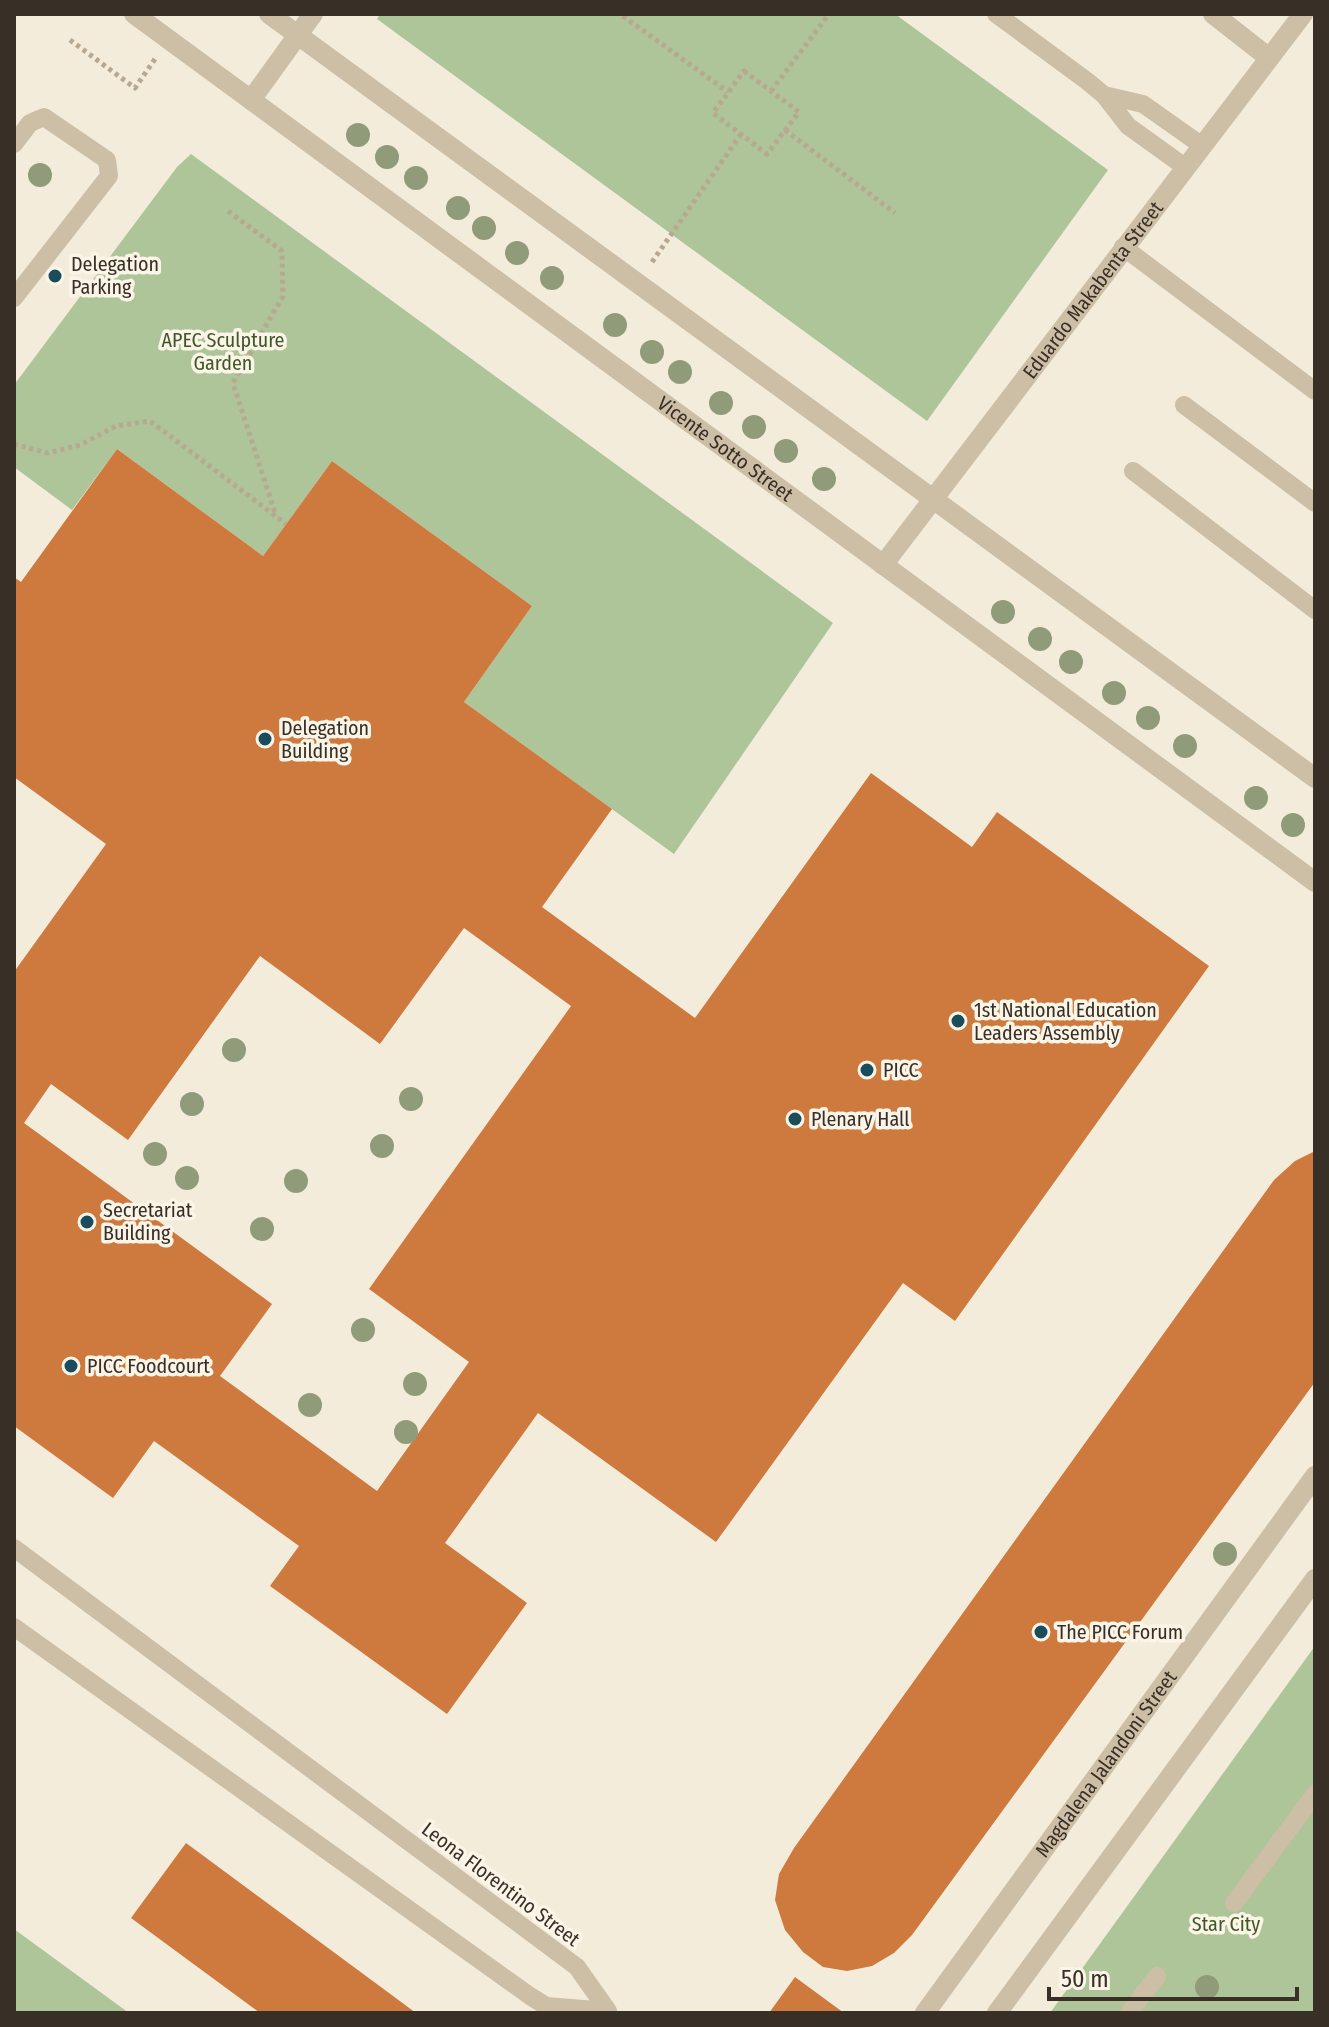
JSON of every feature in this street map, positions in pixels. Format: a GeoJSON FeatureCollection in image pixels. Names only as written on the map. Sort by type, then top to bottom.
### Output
{"type":"FeatureCollection","features":[{"type":"Feature","properties":{"kind":"street","name":"Vicente Sotto Street"},"geometry":{"type":"LineString","coordinates":[[134,14],[1315,882]]}},
{"type":"Feature","properties":{"kind":"street"},"geometry":{"type":"LineString","coordinates":[[269,14],[1315,778]]}},
{"type":"Feature","properties":{"kind":"street"},"geometry":{"type":"LineString","coordinates":[[251,100],[313,14]]}},
{"type":"Feature","properties":{"kind":"street"},"geometry":{"type":"LineString","coordinates":[[1213,14],[1268,57]]}},
{"type":"Feature","properties":{"kind":"street","name":"Eduardo Makabenta Street"},"geometry":{"type":"LineString","coordinates":[[883,565],[1303,14]]}},
{"type":"Feature","properties":{"kind":"street","name":"Magdalena Jalandoni Street"},"geometry":{"type":"LineString","coordinates":[[925,2013],[1315,1476]]}},
{"type":"Feature","properties":{"kind":"street"},"geometry":{"type":"LineString","coordinates":[[997,2013],[1315,1579]]}},
{"type":"Feature","properties":{"kind":"lane"},"geometry":{"type":"LineString","coordinates":[[996,14],[1104,95],[1132,130],[1185,167]]}},
{"type":"Feature","properties":{"kind":"lane"},"geometry":{"type":"LineString","coordinates":[[1104,95],[1143,104],[1201,145]]}},
{"type":"Feature","properties":{"kind":"lane"},"geometry":{"type":"LineString","coordinates":[[14,144],[30,123],[44,117],[107,160],[109,176],[14,298]]}},
{"type":"Feature","properties":{"kind":"lane"},"geometry":{"type":"LineString","coordinates":[[1123,247],[1315,391]]}},
{"type":"Feature","properties":{"kind":"lane"},"geometry":{"type":"LineString","coordinates":[[1184,405],[1315,503]]}},
{"type":"Feature","properties":{"kind":"lane"},"geometry":{"type":"LineString","coordinates":[[1133,471],[1315,610]]}},
{"type":"Feature","properties":{"kind":"lane","name":"Leona Florentino Street"},"geometry":{"type":"LineString","coordinates":[[14,1548],[577,1967],[608,2011],[546,2006],[530,1996],[14,1627]]}},
{"type":"Feature","properties":{"kind":"lane"},"geometry":{"type":"LineString","coordinates":[[1234,1903],[1315,1794]]}},
{"type":"Feature","properties":{"kind":"lane"},"geometry":{"type":"LineString","coordinates":[[1129,2013],[1157,1976]]}},
{"type":"Feature","properties":{"kind":"path"},"geometry":{"type":"LineString","coordinates":[[771,91],[829,14]]}},
{"type":"Feature","properties":{"kind":"path"},"geometry":{"type":"LineString","coordinates":[[623,16],[728,92]]}},
{"type":"Feature","properties":{"kind":"path"},"geometry":{"type":"LineString","coordinates":[[70,40],[135,88]]}},
{"type":"Feature","properties":{"kind":"path"},"geometry":{"type":"LineString","coordinates":[[744,71],[771,91],[799,112],[767,154],[713,113],[744,71]]}},
{"type":"Feature","properties":{"kind":"path"},"geometry":{"type":"LineString","coordinates":[[785,130],[895,213]]}},
{"type":"Feature","properties":{"kind":"path"},"geometry":{"type":"LineString","coordinates":[[637,283],[741,134]]}},
{"type":"Feature","properties":{"kind":"path"},"geometry":{"type":"LineString","coordinates":[[228,211],[282,251],[283,296],[233,383],[276,516]]}},
{"type":"Feature","properties":{"kind":"path"},"geometry":{"type":"LineString","coordinates":[[14,444],[47,453],[80,445],[116,426],[150,421],[286,524]]}},
{"type":"Feature","properties":{"kind":"green space"},"geometry":{"type":"Polygon","coordinates":[[[380,14],[895,14],[1108,170],[927,421],[377,19],[380,14]]]}},
{"type":"Feature","properties":{"kind":"green space","name":"APEC Sculpture Garden"},"geometry":{"type":"Polygon","coordinates":[[[191,154],[833,623],[674,854],[464,702],[532,606],[332,461],[263,556],[117,449],[72,510],[14,467],[14,385],[177,167],[191,154]]]}},
{"type":"Feature","properties":{"kind":"green space","name":"Star City"},"geometry":{"type":"Polygon","coordinates":[[[1315,1646],[1315,2013],[1050,2013],[1315,1646]]]}},
{"type":"Feature","properties":{"kind":"green space"},"geometry":{"type":"Polygon","coordinates":[[[14,1929],[129,2013],[14,2013],[14,1929]]]}},
{"type":"Feature","properties":{"kind":"building"},"geometry":{"type":"Polygon","coordinates":[[[117,449],[263,556],[332,461],[532,606],[464,702],[612,809],[542,907],[695,1018],[871,773],[972,847],[997,812],[1209,966],[955,1321],[903,1283],[716,1542],[538,1413],[445,1543],[527,1603],[447,1714],[270,1586],[299,1546],[154,1441],[113,1498],[14,1426],[14,972],[106,844],[14,777],[14,577],[21,582],[117,449]],[[464,928],[380,1044],[260,956],[128,1140],[51,1084],[24,1123],[272,1304],[220,1376],[377,1491],[469,1362],[369,1289],[571,1006],[464,928]]]}},
{"type":"Feature","properties":{"kind":"building","name":"The PICC Forum"},"geometry":{"type":"Polygon","coordinates":[[[1315,1151],[1315,1382],[912,1935],[894,1953],[872,1966],[847,1971],[823,1967],[803,1952],[785,1930],[775,1900],[779,1874],[794,1848],[1274,1180],[1295,1161],[1315,1151]]]}},
{"type":"Feature","properties":{"kind":"building"},"geometry":{"type":"Polygon","coordinates":[[[186,1843],[416,2013],[260,2013],[131,1918],[186,1843]]]}},
{"type":"Feature","properties":{"kind":"building"},"geometry":{"type":"Polygon","coordinates":[[[795,1977],[844,2013],[769,2013],[795,1977]]]}},
{"type":"Feature","properties":{"kind":"place","name":"Delegation Parking"},"geometry":{"type":"Point","coordinates":[55,276]}},
{"type":"Feature","properties":{"kind":"place","name":"Delegation Building"},"geometry":{"type":"Point","coordinates":[265,739]}},
{"type":"Feature","properties":{"kind":"place","name":"1st National Education Leaders Assembly"},"geometry":{"type":"Point","coordinates":[958,1021]}},
{"type":"Feature","properties":{"kind":"place","name":"PICC"},"geometry":{"type":"Point","coordinates":[867,1070]}},
{"type":"Feature","properties":{"kind":"place","name":"Plenary Hall"},"geometry":{"type":"Point","coordinates":[795,1119]}},
{"type":"Feature","properties":{"kind":"place","name":"Secretariat Building"},"geometry":{"type":"Point","coordinates":[87,1222]}},
{"type":"Feature","properties":{"kind":"place","name":"PICC Foodcourt"},"geometry":{"type":"Point","coordinates":[71,1366]}},
{"type":"Feature","properties":{"kind":"place","name":"The PICC Forum"},"geometry":{"type":"Point","coordinates":[1041,1632]}}]}
